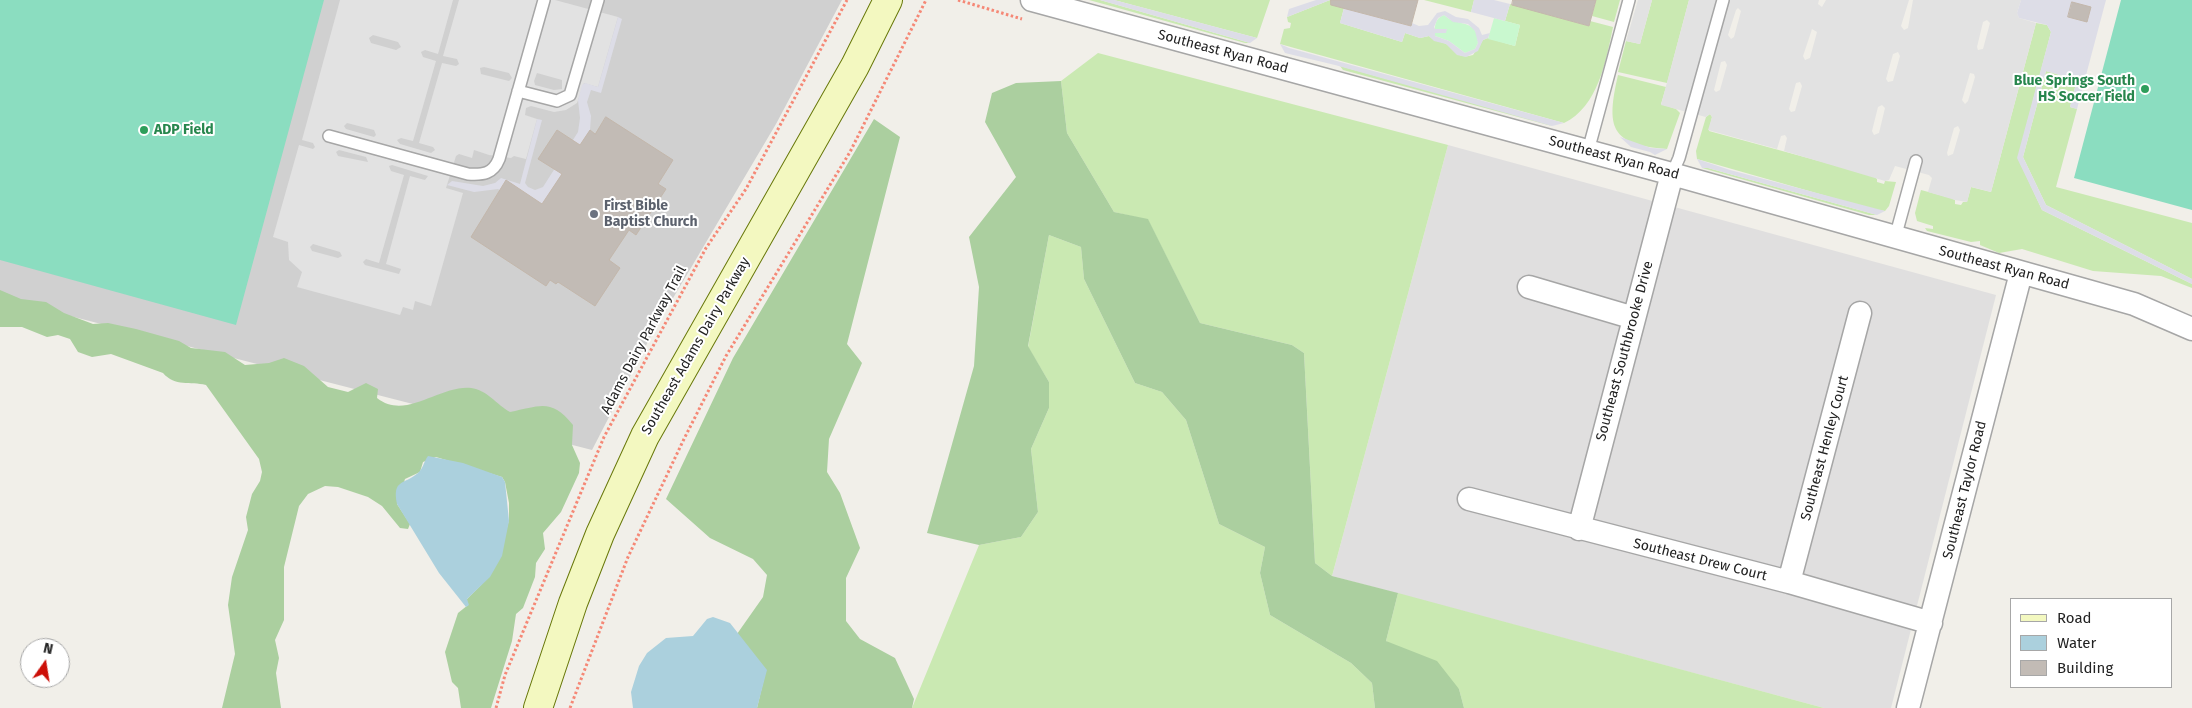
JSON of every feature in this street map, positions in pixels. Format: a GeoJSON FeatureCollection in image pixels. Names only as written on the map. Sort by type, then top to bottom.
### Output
{"type":"FeatureCollection","features":[{"type":"Feature","properties":{"kind":"main road","name":"Southeast Adams Dairy Parkway"},"geometry":{"type":"LineString","coordinates":[[538,708],[573,603],[600,534],[644,436],[855,66],[888,0]]}},
{"type":"Feature","properties":{"kind":"street","name":"Southeast Ryan Road"},"geometry":{"type":"LineString","coordinates":[[1032,0],[1672,174],[2134,304],[2192,328]]}},
{"type":"Feature","properties":{"kind":"street","name":"Southeast Southbrooke Drive"},"geometry":{"type":"LineString","coordinates":[[1579,529],[1672,174]]}},
{"type":"Feature","properties":{"kind":"street","name":"Southeast Taylor Road"},"geometry":{"type":"LineString","coordinates":[[1908,708],[2021,273]]}},
{"type":"Feature","properties":{"kind":"street"},"geometry":{"type":"LineString","coordinates":[[1529,287],[1634,318]]}},
{"type":"Feature","properties":{"kind":"street","name":"Southeast Henley Court"},"geometry":{"type":"LineString","coordinates":[[1789,582],[1860,313]]}},
{"type":"Feature","properties":{"kind":"street","name":"Southeast Drew Court"},"geometry":{"type":"LineString","coordinates":[[1469,499],[1789,582],[1931,623]]}},
{"type":"Feature","properties":{"kind":"lane"},"geometry":{"type":"LineString","coordinates":[[329,136],[468,174],[486,174],[496,167],[499,159],[544,0]]}},
{"type":"Feature","properties":{"kind":"lane"},"geometry":{"type":"LineString","coordinates":[[518,90],[556,101],[570,95],[598,0]]}},
{"type":"Feature","properties":{"kind":"lane"},"geometry":{"type":"LineString","coordinates":[[1588,151],[1629,0]]}},
{"type":"Feature","properties":{"kind":"lane"},"geometry":{"type":"LineString","coordinates":[[1672,174],[1679,158],[1723,0]]}},
{"type":"Feature","properties":{"kind":"lane"},"geometry":{"type":"LineString","coordinates":[[1895,238],[1916,161]]}},
{"type":"Feature","properties":{"kind":"path","name":"Adams Dairy Parkway Trail"},"geometry":{"type":"LineString","coordinates":[[496,708],[505,675],[604,438],[706,248],[750,181],[847,0]]}},
{"type":"Feature","properties":{"kind":"path"},"geometry":{"type":"LineString","coordinates":[[570,708],[628,557],[684,439],[726,356],[850,152],[926,0]]}},
{"type":"Feature","properties":{"kind":"shaded area"},"geometry":{"type":"Polygon","coordinates":[[[0,0],[842,0],[776,124],[653,332],[592,450],[0,298],[0,0]]]}},
{"type":"Feature","properties":{"kind":"shaded area"},"geometry":{"type":"Polygon","coordinates":[[[340,0],[453,0],[438,54],[425,50],[421,52],[423,57],[436,61],[413,141],[401,138],[397,140],[400,144],[431,153],[435,150],[433,147],[419,143],[442,63],[456,66],[459,64],[457,59],[443,56],[459,0],[555,0],[618,17],[598,87],[584,83],[577,103],[566,110],[554,112],[531,106],[526,108],[525,115],[537,119],[526,159],[514,156],[511,158],[489,155],[474,150],[472,158],[459,154],[456,156],[446,188],[463,193],[431,306],[415,301],[413,310],[403,307],[400,315],[297,287],[302,272],[289,260],[288,242],[273,237],[299,145],[313,149],[315,147],[313,143],[302,140],[340,0]],[[373,35],[369,38],[371,43],[396,50],[401,47],[398,42],[373,35]],[[484,67],[480,68],[481,74],[509,81],[512,78],[509,73],[484,67]],[[537,73],[534,81],[535,85],[554,90],[562,89],[562,80],[537,73]],[[347,123],[344,126],[346,129],[374,137],[376,135],[374,130],[347,123]],[[339,150],[336,152],[338,156],[368,162],[366,157],[339,150]],[[392,165],[389,166],[391,171],[404,175],[379,263],[366,259],[363,262],[365,265],[399,274],[401,269],[386,264],[410,176],[425,180],[428,176],[392,165]],[[313,244],[310,247],[312,251],[338,258],[342,256],[340,252],[313,244]]]}},
{"type":"Feature","properties":{"kind":"shaded area"},"geometry":{"type":"Polygon","coordinates":[[[1100,0],[1114,0],[1257,38],[1250,43],[1100,0]]]}},
{"type":"Feature","properties":{"kind":"shaded area"},"geometry":{"type":"Polygon","coordinates":[[[1316,0],[1330,0],[1287,17],[1289,9],[1316,0]]]}},
{"type":"Feature","properties":{"kind":"shaded area"},"geometry":{"type":"Polygon","coordinates":[[[1474,0],[1494,0],[1510,4],[1505,21],[1471,12],[1474,0]]]}},
{"type":"Feature","properties":{"kind":"shaded area"},"geometry":{"type":"Polygon","coordinates":[[[1638,0],[1652,0],[1640,44],[1626,41],[1638,0]]]}},
{"type":"Feature","properties":{"kind":"shaded area"},"geometry":{"type":"Polygon","coordinates":[[[1689,0],[1819,0],[1818,4],[1822,7],[1826,0],[1909,0],[1901,26],[1904,30],[1908,28],[1913,0],[2021,0],[2017,13],[2019,18],[2036,23],[1991,192],[1971,187],[1967,202],[1928,192],[1932,178],[1929,175],[1895,166],[1889,180],[1885,181],[1784,151],[1787,138],[1785,135],[1781,136],[1777,149],[1708,130],[1712,117],[1710,114],[1706,117],[1661,105],[1689,0]],[[1738,8],[1736,10],[1728,35],[1731,39],[1734,37],[1741,11],[1738,8]],[[1987,20],[1983,22],[1977,47],[1978,50],[1983,49],[1990,23],[1987,20]],[[1812,29],[1803,56],[1805,60],[1810,58],[1817,32],[1812,29]],[[1898,52],[1893,54],[1886,79],[1888,82],[1893,81],[1900,56],[1898,52]],[[1725,61],[1721,62],[1714,90],[1716,92],[1720,90],[1727,65],[1725,61]],[[1970,73],[1962,100],[1965,104],[1968,101],[1975,77],[1974,74],[1970,73]],[[1800,82],[1796,83],[1789,109],[1791,112],[1795,111],[1802,86],[1800,82]],[[1882,105],[1878,107],[1872,131],[1874,135],[1879,133],[1885,108],[1882,105]],[[1958,126],[1954,128],[1947,153],[1948,156],[1953,154],[1960,130],[1958,126]]]}},
{"type":"Feature","properties":{"kind":"shaded area"},"geometry":{"type":"Polygon","coordinates":[[[2021,0],[2106,0],[2077,109],[2070,107],[2077,80],[2046,71],[2023,157],[2046,205],[2192,279],[2192,284],[2042,210],[2017,158],[2051,32],[2047,25],[2019,18],[2017,13],[2021,0]]]}},
{"type":"Feature","properties":{"kind":"shaded area"},"geometry":{"type":"Polygon","coordinates":[[[1344,8],[1411,26],[1412,23],[1419,26],[1428,25],[1437,13],[1445,11],[1456,17],[1468,19],[1479,28],[1482,35],[1490,33],[1488,38],[1483,40],[1478,51],[1466,57],[1457,55],[1446,44],[1434,41],[1429,36],[1420,38],[1405,33],[1402,42],[1340,23],[1344,8]],[[1444,15],[1438,18],[1435,29],[1447,29],[1446,33],[1435,33],[1435,36],[1449,41],[1465,53],[1475,49],[1478,43],[1475,31],[1468,24],[1453,22],[1444,15]]]}},
{"type":"Feature","properties":{"kind":"shaded area"},"geometry":{"type":"Polygon","coordinates":[[[618,17],[622,19],[601,93],[591,90],[587,102],[591,116],[590,130],[552,189],[538,215],[498,189],[474,192],[447,185],[452,181],[483,186],[495,183],[501,178],[520,184],[537,119],[542,120],[525,183],[528,187],[535,190],[543,187],[578,132],[580,118],[578,100],[582,85],[585,83],[598,87],[618,17]]]}},
{"type":"Feature","properties":{"kind":"shaded area"},"geometry":{"type":"Polygon","coordinates":[[[1280,44],[1564,123],[1552,126],[1335,65],[1285,53],[1280,44]]]}},
{"type":"Feature","properties":{"kind":"shaded area"},"geometry":{"type":"Polygon","coordinates":[[[1620,137],[1651,148],[1667,149],[1655,155],[1631,147],[1620,137]]]}},
{"type":"Feature","properties":{"kind":"shaded area"},"geometry":{"type":"Polygon","coordinates":[[[1448,145],[1996,295],[1891,708],[1824,708],[1332,576],[1448,145]]]}},
{"type":"Feature","properties":{"kind":"shaded area"},"geometry":{"type":"Polygon","coordinates":[[[1697,159],[1730,170],[1885,211],[1877,215],[1708,168],[1702,168],[1697,159]]]}},
{"type":"Feature","properties":{"kind":"green space","name":"ADP Field"},"geometry":{"type":"Polygon","coordinates":[[[0,0],[324,0],[236,325],[0,260],[0,0]]]}},
{"type":"Feature","properties":{"kind":"green space"},"geometry":{"type":"Polygon","coordinates":[[[1089,0],[1100,0],[1250,43],[1245,43],[1089,0]]]}},
{"type":"Feature","properties":{"kind":"green space"},"geometry":{"type":"Polygon","coordinates":[[[1114,0],[1270,0],[1257,38],[1114,0]]]}},
{"type":"Feature","properties":{"kind":"green space"},"geometry":{"type":"Polygon","coordinates":[[[1330,0],[1346,0],[1340,23],[1402,42],[1405,33],[1420,38],[1429,36],[1448,45],[1462,56],[1473,55],[1483,40],[1488,38],[1515,46],[1520,25],[1505,21],[1510,4],[1589,26],[1590,21],[1613,27],[1599,82],[1593,95],[1576,116],[1564,123],[1280,44],[1284,29],[1290,28],[1291,23],[1288,22],[1287,17],[1330,0]]]}},
{"type":"Feature","properties":{"kind":"green space"},"geometry":{"type":"Polygon","coordinates":[[[1424,0],[1474,0],[1471,12],[1424,0]]]}},
{"type":"Feature","properties":{"kind":"green space"},"geometry":{"type":"Polygon","coordinates":[[[1596,0],[1620,0],[1614,22],[1592,16],[1596,0]]]}},
{"type":"Feature","properties":{"kind":"green space"},"geometry":{"type":"Polygon","coordinates":[[[1652,0],[1689,0],[1667,83],[1618,72],[1626,41],[1640,44],[1652,0]]]}},
{"type":"Feature","properties":{"kind":"green space","name":"Blue Springs South HS Soccer Field"},"geometry":{"type":"Polygon","coordinates":[[[2121,0],[2192,0],[2192,210],[2074,178],[2121,0]]]}},
{"type":"Feature","properties":{"kind":"green space"},"geometry":{"type":"Polygon","coordinates":[[[1444,15],[1451,20],[1471,26],[1474,29],[1478,37],[1475,49],[1465,53],[1449,41],[1435,36],[1436,23],[1444,15]]]}},
{"type":"Feature","properties":{"kind":"green space"},"geometry":{"type":"Polygon","coordinates":[[[1494,18],[1520,25],[1515,46],[1488,39],[1494,18]]]}},
{"type":"Feature","properties":{"kind":"green space"},"geometry":{"type":"Polygon","coordinates":[[[2036,23],[2047,25],[2051,32],[2018,158],[2042,210],[2192,284],[2192,288],[2161,276],[2093,271],[2022,249],[1999,253],[1980,245],[1980,241],[1971,242],[1927,231],[1925,228],[1933,229],[1933,226],[1917,221],[1915,213],[1921,190],[1951,198],[1955,200],[1955,204],[1961,205],[1963,202],[1967,202],[1971,187],[1991,192],[2036,23]]]}},
{"type":"Feature","properties":{"kind":"green space"},"geometry":{"type":"Polygon","coordinates":[[[1098,53],[1448,145],[1332,576],[1315,563],[1304,353],[1292,345],[1200,323],[1148,220],[1114,212],[1067,133],[1061,81],[1098,53]]]}},
{"type":"Feature","properties":{"kind":"green space"},"geometry":{"type":"Polygon","coordinates":[[[1340,66],[1546,123],[1552,126],[1343,70],[1340,66]]]}},
{"type":"Feature","properties":{"kind":"green space"},"geometry":{"type":"Polygon","coordinates":[[[2046,71],[2077,80],[2070,107],[2077,109],[2056,187],[2192,223],[2192,279],[2046,205],[2023,157],[2046,71]]]}},
{"type":"Feature","properties":{"kind":"green space"},"geometry":{"type":"Polygon","coordinates":[[[1618,75],[1666,87],[1661,104],[1676,109],[1680,113],[1667,149],[1634,143],[1623,138],[1617,130],[1613,120],[1613,108],[1618,75]]]}},
{"type":"Feature","properties":{"kind":"green space"},"geometry":{"type":"Polygon","coordinates":[[[1061,81],[1067,133],[1114,212],[1148,219],[1200,323],[1292,345],[1304,353],[1315,563],[1332,576],[1398,593],[1386,641],[1437,661],[1459,689],[1464,708],[1375,708],[1372,683],[1351,663],[1270,615],[1260,573],[1265,547],[1219,524],[1186,420],[1162,392],[1135,383],[1084,279],[1081,247],[1049,235],[1028,346],[1049,382],[1049,408],[1031,449],[1038,512],[1021,537],[979,545],[927,533],[974,366],[979,287],[969,237],[1016,177],[985,122],[992,93],[1016,83],[1061,81]]]}},
{"type":"Feature","properties":{"kind":"green space"},"geometry":{"type":"Polygon","coordinates":[[[1710,114],[1712,117],[1709,131],[1874,176],[1877,182],[1884,184],[1885,181],[1896,182],[1889,206],[1885,211],[1872,209],[1697,159],[1696,151],[1706,117],[1710,114]]]}},
{"type":"Feature","properties":{"kind":"green space"},"geometry":{"type":"Polygon","coordinates":[[[874,119],[900,137],[847,344],[862,363],[829,439],[827,472],[840,493],[860,548],[846,578],[846,621],[860,639],[895,658],[914,699],[912,708],[757,708],[766,670],[737,634],[763,597],[767,575],[753,559],[710,538],[666,499],[733,358],[874,119]]]}},
{"type":"Feature","properties":{"kind":"green space"},"geometry":{"type":"Polygon","coordinates":[[[1702,168],[1708,168],[1877,215],[1869,215],[1702,168]]]}},
{"type":"Feature","properties":{"kind":"green space"},"geometry":{"type":"Polygon","coordinates":[[[1049,235],[1081,247],[1084,279],[1135,383],[1162,392],[1186,420],[1219,524],[1265,547],[1260,573],[1270,615],[1351,663],[1372,683],[1375,708],[912,708],[979,545],[1021,537],[1038,512],[1031,449],[1049,408],[1049,382],[1028,347],[1049,235]]]}},
{"type":"Feature","properties":{"kind":"green space"},"geometry":{"type":"Polygon","coordinates":[[[0,290],[21,299],[46,302],[64,313],[93,324],[108,323],[179,341],[191,348],[225,352],[245,365],[269,363],[284,358],[304,366],[328,387],[348,392],[366,383],[378,389],[377,398],[388,404],[399,406],[411,404],[447,392],[471,388],[487,394],[510,412],[545,406],[552,407],[565,416],[573,425],[572,445],[580,463],[579,473],[561,512],[543,533],[545,549],[536,563],[535,577],[523,608],[516,614],[512,641],[491,708],[461,708],[458,688],[452,682],[445,652],[458,613],[468,605],[466,600],[481,585],[505,535],[509,520],[509,503],[505,482],[502,477],[436,457],[423,462],[420,472],[405,479],[397,504],[410,524],[408,529],[400,528],[382,506],[368,497],[338,487],[325,486],[308,494],[299,506],[284,567],[284,620],[275,640],[279,658],[276,673],[281,708],[222,708],[235,654],[228,605],[232,577],[248,530],[246,517],[252,494],[260,481],[262,472],[259,459],[206,385],[178,382],[163,373],[111,354],[92,357],[78,352],[70,339],[58,335],[47,337],[22,327],[0,327],[0,290]]]}},
{"type":"Feature","properties":{"kind":"green space"},"geometry":{"type":"Polygon","coordinates":[[[1398,593],[1824,708],[1464,708],[1459,689],[1386,641],[1398,593]]]}},
{"type":"Feature","properties":{"kind":"water"},"geometry":{"type":"Polygon","coordinates":[[[428,456],[463,463],[502,477],[505,482],[509,521],[502,556],[490,577],[467,599],[469,605],[466,607],[439,573],[397,504],[396,490],[398,486],[420,471],[428,456]]]}},
{"type":"Feature","properties":{"kind":"water"},"geometry":{"type":"Polygon","coordinates":[[[713,617],[730,623],[767,670],[757,708],[633,708],[631,692],[639,666],[647,653],[666,638],[693,636],[707,619],[713,617]]]}},
{"type":"Feature","properties":{"kind":"building"},"geometry":{"type":"Polygon","coordinates":[[[1331,0],[1418,0],[1411,26],[1331,5],[1331,0]]]}},
{"type":"Feature","properties":{"kind":"building"},"geometry":{"type":"Polygon","coordinates":[[[1513,0],[1596,0],[1589,26],[1512,5],[1513,0]]]}},
{"type":"Feature","properties":{"kind":"building"},"geometry":{"type":"Polygon","coordinates":[[[2072,2],[2091,7],[2087,22],[2068,17],[2072,2]]]}},
{"type":"Feature","properties":{"kind":"building","name":"First Bible Baptist Church"},"geometry":{"type":"Polygon","coordinates":[[[606,117],[673,160],[658,184],[666,189],[636,235],[629,230],[609,260],[620,268],[595,306],[558,282],[556,284],[550,280],[546,286],[471,237],[506,180],[542,204],[562,174],[538,159],[557,130],[580,145],[590,130],[595,134],[606,117]]]}},
{"type":"Feature","properties":{"kind":"place","name":"Blue Springs South HS Soccer Field"},"geometry":{"type":"Point","coordinates":[2145,89]}},
{"type":"Feature","properties":{"kind":"place","name":"ADP Field"},"geometry":{"type":"Point","coordinates":[144,130]}},
{"type":"Feature","properties":{"kind":"place","name":"First Bible Baptist Church"},"geometry":{"type":"Point","coordinates":[594,214]}}]}
